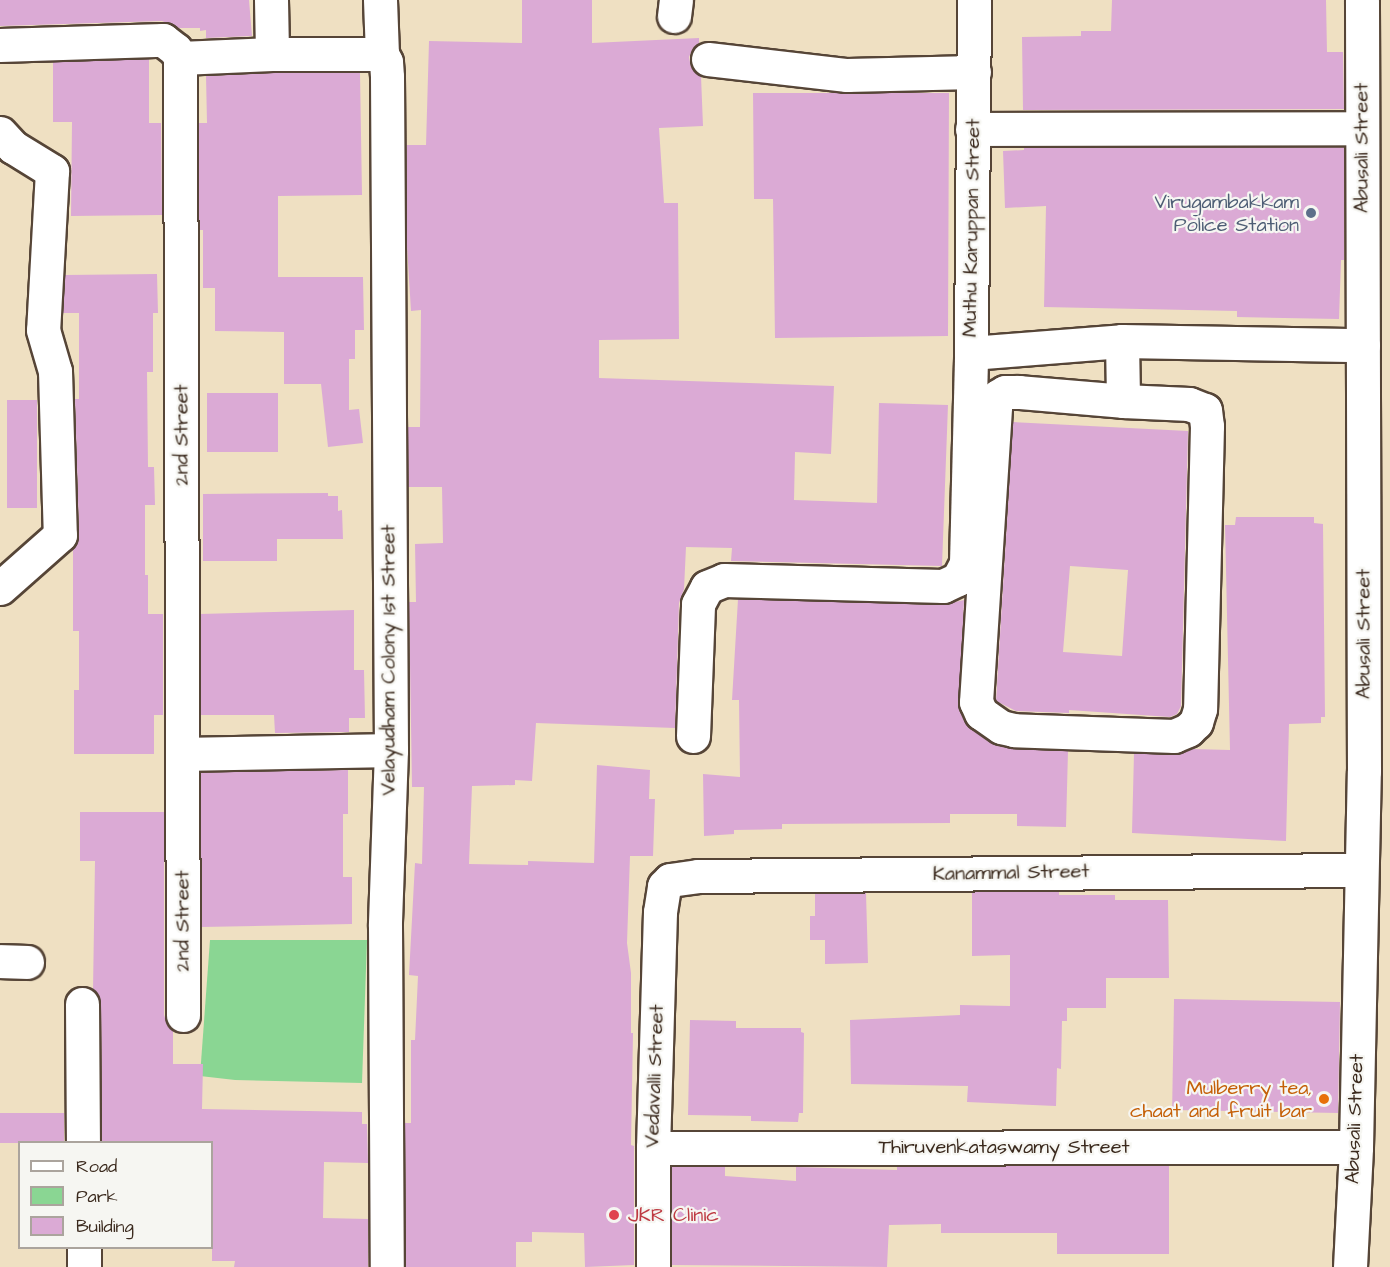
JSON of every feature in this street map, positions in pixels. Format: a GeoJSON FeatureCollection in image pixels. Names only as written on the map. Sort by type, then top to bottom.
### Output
{"type":"FeatureCollection","features":[{"type":"Feature","properties":{"kind":"street"},"geometry":{"type":"LineString","coordinates":[[271,0],[272,54]]}},
{"type":"Feature","properties":{"kind":"street","name":"Velayudham Colony 1st Street"},"geometry":{"type":"LineString","coordinates":[[380,0],[381,44],[386,62],[387,89],[391,750],[385,926],[387,1267]]}},
{"type":"Feature","properties":{"kind":"street","name":"Muthu Karuppan Street"},"geometry":{"type":"LineString","coordinates":[[974,0],[971,352],[1122,341],[1363,345]]}},
{"type":"Feature","properties":{"kind":"street","name":"Abusali Street"},"geometry":{"type":"LineString","coordinates":[[1350,1267],[1356,1147],[1361,870],[1377,771],[1363,345],[1376,264],[1362,128],[1362,0]]}},
{"type":"Feature","properties":{"kind":"street"},"geometry":{"type":"LineString","coordinates":[[0,45],[163,40],[176,50],[180,58],[272,54],[381,44]]}},
{"type":"Feature","properties":{"kind":"street","name":"2nd Street"},"geometry":{"type":"LineString","coordinates":[[180,58],[183,1014]]}},
{"type":"Feature","properties":{"kind":"street"},"geometry":{"type":"LineString","coordinates":[[708,59],[847,75],[974,72]]}},
{"type":"Feature","properties":{"kind":"street"},"geometry":{"type":"LineString","coordinates":[[972,129],[1362,128]]}},
{"type":"Feature","properties":{"kind":"street"},"geometry":{"type":"LineString","coordinates":[[0,133],[13,147],[52,171],[42,330],[55,370],[60,535],[0,588]]}},
{"type":"Feature","properties":{"kind":"street"},"geometry":{"type":"LineString","coordinates":[[1122,341],[1123,400]]}},
{"type":"Feature","properties":{"kind":"street"},"geometry":{"type":"LineString","coordinates":[[693,736],[698,604],[707,587],[724,580],[943,586],[958,579],[966,563],[971,352]]}},
{"type":"Feature","properties":{"kind":"street"},"geometry":{"type":"LineString","coordinates":[[1005,392],[1019,392],[1123,400],[1189,404],[1205,410],[1207,426],[1200,709],[1196,722],[1188,730],[1174,736],[1014,730],[1001,727],[981,713],[976,702],[995,406],[998,396],[1005,392]]}},
{"type":"Feature","properties":{"kind":"street"},"geometry":{"type":"LineString","coordinates":[[183,754],[391,750]]}},
{"type":"Feature","properties":{"kind":"street","name":"Kanammal Street"},"geometry":{"type":"LineString","coordinates":[[664,886],[670,880],[698,876],[1361,870]]}},
{"type":"Feature","properties":{"kind":"street","name":"Vedavalli Street"},"geometry":{"type":"LineString","coordinates":[[653,1267],[653,1148],[660,912],[664,886]]}},
{"type":"Feature","properties":{"kind":"street"},"geometry":{"type":"LineString","coordinates":[[82,1004],[83,1141]]}},
{"type":"Feature","properties":{"kind":"street","name":"Thiruvenkataswamy Street"},"geometry":{"type":"LineString","coordinates":[[653,1148],[1356,1147]]}},
{"type":"Feature","properties":{"kind":"street"},"geometry":{"type":"LineString","coordinates":[[84,1249],[84,1267]]}},
{"type":"Feature","properties":{"kind":"green space"},"geometry":{"type":"Polygon","coordinates":[[[210,940],[367,940],[362,1083],[235,1080],[200,1076],[210,940]]]}},
{"type":"Feature","properties":{"kind":"building"},"geometry":{"type":"Polygon","coordinates":[[[0,0],[249,0],[252,36],[206,38],[206,30],[179,28],[162,21],[0,26],[0,0]]]}},
{"type":"Feature","properties":{"kind":"building"},"geometry":{"type":"Polygon","coordinates":[[[522,0],[592,0],[592,43],[699,38],[699,43],[693,48],[689,57],[691,67],[701,76],[703,126],[659,128],[664,203],[678,203],[679,339],[599,340],[599,378],[834,386],[831,454],[795,452],[794,500],[877,503],[879,403],[948,405],[942,566],[731,561],[732,548],[686,547],[684,589],[679,603],[675,728],[536,723],[532,781],[515,780],[515,785],[472,786],[469,864],[528,865],[528,861],[594,863],[597,765],[650,770],[649,799],[655,799],[653,856],[630,856],[627,943],[631,973],[631,1033],[633,1033],[631,1145],[634,1146],[634,1265],[585,1267],[584,1233],[532,1232],[532,1242],[516,1242],[516,1267],[406,1267],[405,1123],[411,1123],[411,1040],[415,1040],[418,976],[409,975],[415,863],[422,864],[424,787],[412,787],[409,602],[416,602],[415,544],[443,543],[442,487],[408,487],[408,427],[420,427],[421,310],[411,311],[407,246],[407,145],[426,145],[429,41],[522,43],[522,0]]]}},
{"type":"Feature","properties":{"kind":"building"},"geometry":{"type":"Polygon","coordinates":[[[1112,0],[1326,0],[1327,52],[1343,52],[1344,109],[1023,110],[1022,37],[1081,36],[1081,31],[1111,31],[1112,0]]]}},
{"type":"Feature","properties":{"kind":"building"},"geometry":{"type":"Polygon","coordinates":[[[149,59],[149,123],[161,123],[162,215],[71,216],[72,122],[53,122],[53,62],[149,59]]]}},
{"type":"Feature","properties":{"kind":"building"},"geometry":{"type":"Polygon","coordinates":[[[360,73],[362,195],[278,196],[278,277],[363,277],[364,330],[355,330],[355,359],[349,359],[349,410],[359,409],[363,443],[328,447],[321,384],[284,384],[284,332],[215,331],[215,288],[203,288],[203,230],[199,230],[199,123],[207,123],[206,76],[360,73]]]}},
{"type":"Feature","properties":{"kind":"building"},"geometry":{"type":"Polygon","coordinates":[[[753,93],[949,93],[948,336],[775,338],[773,199],[754,199],[753,93]]]}},
{"type":"Feature","properties":{"kind":"building"},"geometry":{"type":"Polygon","coordinates":[[[1344,147],[1344,260],[1341,260],[1339,319],[1237,317],[1237,311],[1044,307],[1046,206],[1005,208],[1003,151],[1024,150],[1024,148],[1344,147]]]}},
{"type":"Feature","properties":{"kind":"building"},"geometry":{"type":"Polygon","coordinates":[[[157,274],[158,313],[153,313],[153,372],[147,372],[148,467],[154,467],[155,505],[145,505],[145,575],[148,575],[148,614],[163,614],[163,715],[154,715],[154,754],[74,754],[74,690],[79,690],[79,631],[73,631],[73,548],[79,534],[75,399],[79,399],[79,313],[63,313],[65,275],[157,274]]]}},
{"type":"Feature","properties":{"kind":"building"},"geometry":{"type":"Polygon","coordinates":[[[207,393],[278,393],[278,452],[207,452],[207,393]]]}},
{"type":"Feature","properties":{"kind":"building"},"geometry":{"type":"Polygon","coordinates":[[[7,400],[37,400],[37,508],[7,508],[7,400]]]}},
{"type":"Feature","properties":{"kind":"building"},"geometry":{"type":"Polygon","coordinates":[[[1013,422],[1188,431],[1181,706],[1177,714],[1170,717],[1069,710],[1069,713],[1016,711],[996,701],[1013,422]],[[1070,566],[1063,652],[1122,656],[1128,570],[1070,566]]]}},
{"type":"Feature","properties":{"kind":"building"},"geometry":{"type":"Polygon","coordinates":[[[328,493],[328,496],[338,496],[338,511],[342,510],[343,539],[277,539],[277,561],[203,561],[203,494],[328,493]]]}},
{"type":"Feature","properties":{"kind":"building"},"geometry":{"type":"Polygon","coordinates":[[[1236,517],[1314,517],[1314,523],[1323,524],[1325,717],[1321,717],[1321,723],[1289,724],[1286,841],[1132,833],[1134,753],[1173,755],[1192,749],[1230,750],[1225,525],[1235,525],[1236,517]]]}},
{"type":"Feature","properties":{"kind":"building"},"geometry":{"type":"Polygon","coordinates":[[[738,599],[942,605],[964,600],[959,710],[970,728],[996,745],[1013,749],[1068,751],[1066,827],[1017,826],[1017,814],[950,814],[950,823],[782,824],[782,829],[734,830],[734,834],[704,836],[703,774],[740,777],[739,700],[732,700],[738,599]]]}},
{"type":"Feature","properties":{"kind":"building"},"geometry":{"type":"Polygon","coordinates":[[[354,610],[354,670],[364,670],[365,718],[349,718],[349,732],[275,733],[274,715],[201,715],[200,614],[354,610]]]}},
{"type":"Feature","properties":{"kind":"building"},"geometry":{"type":"Polygon","coordinates":[[[348,770],[348,814],[343,814],[343,877],[352,877],[352,924],[201,927],[201,772],[348,770]]]}},
{"type":"Feature","properties":{"kind":"building"},"geometry":{"type":"Polygon","coordinates":[[[80,812],[164,812],[164,1015],[173,1031],[173,1064],[203,1064],[202,1109],[362,1112],[362,1124],[367,1124],[368,1163],[324,1162],[323,1218],[368,1219],[368,1267],[234,1267],[235,1261],[212,1261],[213,1141],[102,1141],[101,1004],[93,990],[95,861],[80,861],[80,812]]]}},
{"type":"Feature","properties":{"kind":"building"},"geometry":{"type":"Polygon","coordinates":[[[1059,891],[1059,895],[1115,895],[1115,900],[1168,900],[1169,978],[1106,978],[1106,1008],[1067,1008],[1067,1021],[1062,1021],[1061,1069],[1057,1068],[1056,1106],[967,1102],[968,1086],[851,1084],[850,1020],[960,1015],[960,1005],[1010,1006],[1010,955],[972,956],[972,892],[1059,891]]]}},
{"type":"Feature","properties":{"kind":"building"},"geometry":{"type":"Polygon","coordinates":[[[866,893],[868,963],[825,964],[825,940],[810,940],[810,916],[815,916],[815,894],[866,893]]]}},
{"type":"Feature","properties":{"kind":"building"},"geometry":{"type":"Polygon","coordinates":[[[1174,999],[1340,1002],[1338,1113],[1172,1110],[1174,999]]]}},
{"type":"Feature","properties":{"kind":"building"},"geometry":{"type":"Polygon","coordinates":[[[690,1020],[736,1021],[736,1028],[801,1028],[801,1032],[804,1033],[803,1113],[799,1113],[798,1122],[751,1121],[751,1116],[688,1115],[690,1020]]]}},
{"type":"Feature","properties":{"kind":"building"},"geometry":{"type":"Polygon","coordinates":[[[0,1113],[64,1113],[64,1141],[0,1143],[0,1113]]]}},
{"type":"Feature","properties":{"kind":"building"},"geometry":{"type":"Polygon","coordinates":[[[897,1166],[1169,1166],[1169,1254],[1057,1254],[1057,1233],[941,1233],[941,1224],[889,1225],[887,1267],[672,1265],[672,1167],[725,1167],[725,1176],[796,1181],[796,1167],[897,1170],[897,1166]]]}},
{"type":"Feature","properties":{"kind":"place","name":"Virugambakkam Police Station"},"geometry":{"type":"Point","coordinates":[1311,213]}},
{"type":"Feature","properties":{"kind":"place","name":"Mulberry tea, chaat and fruit bar"},"geometry":{"type":"Point","coordinates":[1324,1099]}},
{"type":"Feature","properties":{"kind":"place","name":"JKR Clinic"},"geometry":{"type":"Point","coordinates":[614,1215]}}]}
